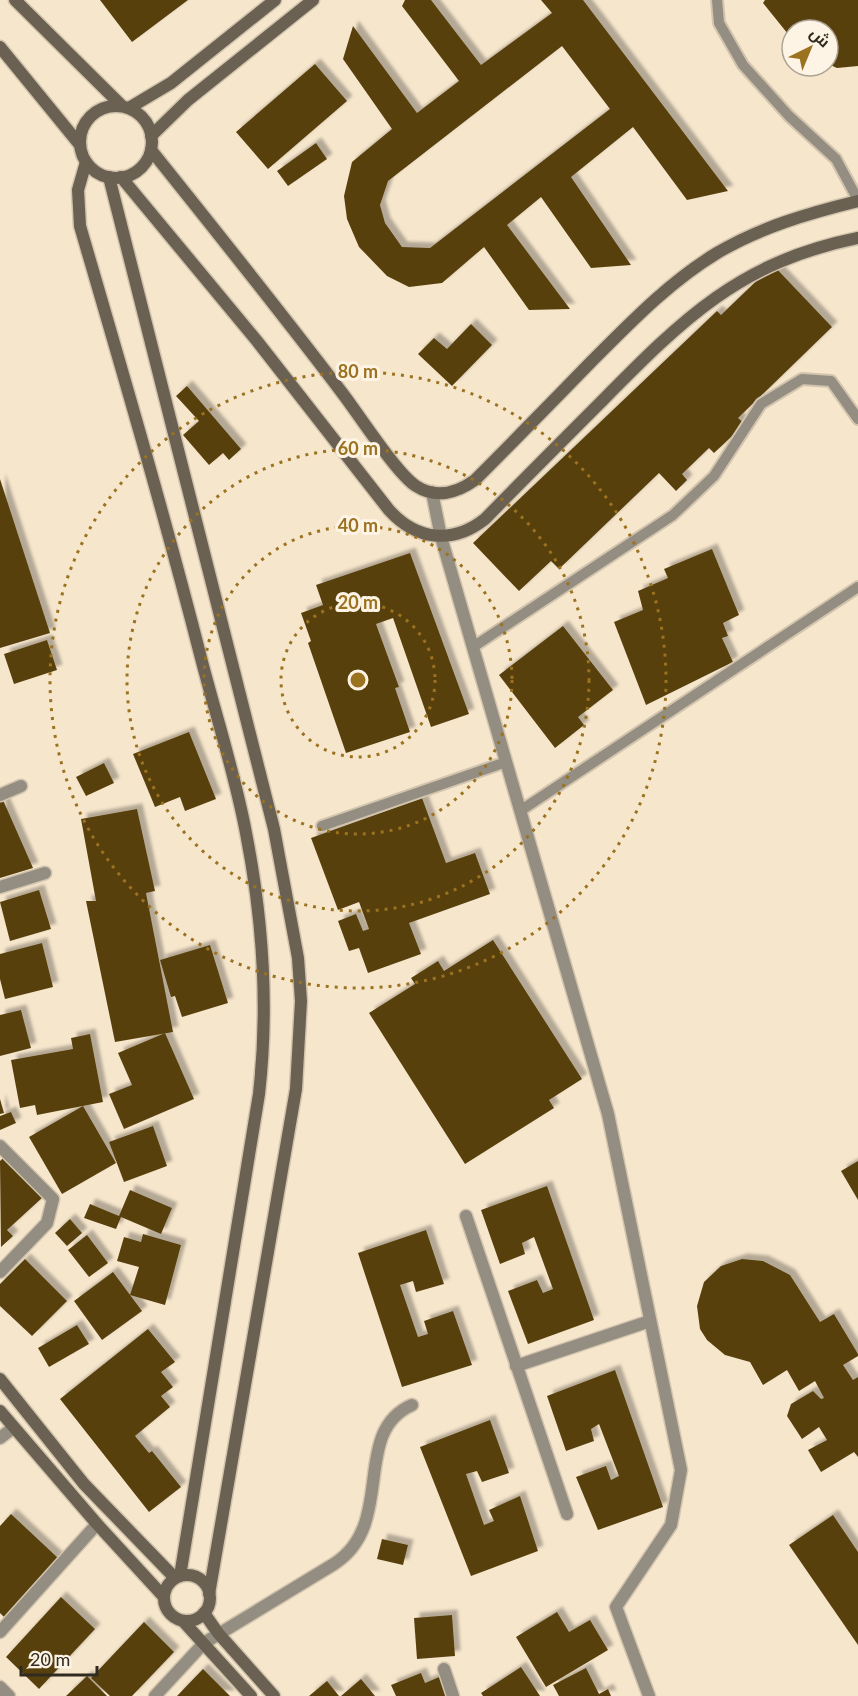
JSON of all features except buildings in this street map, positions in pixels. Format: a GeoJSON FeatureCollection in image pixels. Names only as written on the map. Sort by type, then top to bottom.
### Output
{"type":"FeatureCollection","features":[{"type":"Feature","properties":{"kind":"street"},"geometry":{"type":"LineString","coordinates":[[15,0],[126,107],[144,119],[151,136],[151,150],[143,165],[115,177]]}},
{"type":"Feature","properties":{"kind":"street"},"geometry":{"type":"LineString","coordinates":[[80,145],[84,123],[91,115],[101,109],[126,107],[171,83],[275,0]]}},
{"type":"Feature","properties":{"kind":"street"},"geometry":{"type":"LineString","coordinates":[[151,136],[188,100],[313,0]]}},
{"type":"Feature","properties":{"kind":"street"},"geometry":{"type":"LineString","coordinates":[[0,47],[80,145],[86,162],[96,172],[115,177],[257,341],[389,510],[412,530],[441,537],[465,532],[485,519],[666,336],[702,305],[742,279],[784,259],[829,244],[858,238]]}},
{"type":"Feature","properties":{"kind":"street"},"geometry":{"type":"LineString","coordinates":[[151,150],[307,347],[408,480],[432,492],[454,492],[475,480],[639,314],[685,275],[718,252],[763,230],[810,213],[858,201]]}},
{"type":"Feature","properties":{"kind":"street"},"geometry":{"type":"LineString","coordinates":[[86,162],[78,190],[80,226],[166,519],[246,832],[261,938],[265,992],[265,1042],[259,1094],[177,1577],[165,1590],[164,1597],[166,1610],[183,1621],[251,1696]]}},
{"type":"Feature","properties":{"kind":"street"},"geometry":{"type":"LineString","coordinates":[[115,177],[274,829],[298,958],[300,1012],[296,1089],[209,1604],[198,1618],[183,1621]]}},
{"type":"Feature","properties":{"kind":"street"},"geometry":{"type":"LineString","coordinates":[[432,492],[441,537],[608,1114],[681,1470],[671,1525],[616,1607],[649,1696]]}},
{"type":"Feature","properties":{"kind":"street"},"geometry":{"type":"LineString","coordinates":[[0,795],[21,786]]}},
{"type":"Feature","properties":{"kind":"street"},"geometry":{"type":"LineString","coordinates":[[0,887],[45,873]]}},
{"type":"Feature","properties":{"kind":"street"},"geometry":{"type":"LineString","coordinates":[[0,1146],[54,1199],[47,1223],[0,1272]]}},
{"type":"Feature","properties":{"kind":"street"},"geometry":{"type":"LineString","coordinates":[[465,1216],[567,1514]]}},
{"type":"Feature","properties":{"kind":"street"},"geometry":{"type":"LineString","coordinates":[[516,1366],[650,1321]]}},
{"type":"Feature","properties":{"kind":"street"},"geometry":{"type":"LineString","coordinates":[[0,1379],[84,1484],[177,1577]]}},
{"type":"Feature","properties":{"kind":"street"},"geometry":{"type":"LineString","coordinates":[[155,1696],[204,1643],[334,1564],[353,1549],[366,1527],[382,1435],[393,1416],[412,1405]]}},
{"type":"Feature","properties":{"kind":"street"},"geometry":{"type":"LineString","coordinates":[[0,1411],[97,1524],[164,1597]]}},
{"type":"Feature","properties":{"kind":"street"},"geometry":{"type":"LineString","coordinates":[[0,1437],[13,1428]]}},
{"type":"Feature","properties":{"kind":"street"},"geometry":{"type":"LineString","coordinates":[[0,1632],[97,1524]]}},
{"type":"Feature","properties":{"kind":"street"},"geometry":{"type":"LineString","coordinates":[[177,1577],[188,1575],[202,1581],[209,1594]]}},
{"type":"Feature","properties":{"kind":"street"},"geometry":{"type":"LineString","coordinates":[[204,1613],[218,1634],[274,1696]]}},
{"type":"Feature","properties":{"kind":"street"},"geometry":{"type":"LineString","coordinates":[[444,1669],[453,1696]]}},
{"type":"Feature","properties":{"kind":"street"},"geometry":{"type":"LineString","coordinates":[[0,1687],[9,1696]]}},
{"type":"Feature","properties":{"kind":"lane"},"geometry":{"type":"LineString","coordinates":[[717,0],[719,23],[743,65],[789,116],[836,159],[858,201]]}},
{"type":"Feature","properties":{"kind":"lane"},"geometry":{"type":"LineString","coordinates":[[473,647],[673,515],[714,476],[761,404],[802,379],[831,381],[858,420]]}},
{"type":"Feature","properties":{"kind":"lane"},"geometry":{"type":"LineString","coordinates":[[520,811],[858,587]]}},
{"type":"Feature","properties":{"kind":"lane"},"geometry":{"type":"LineString","coordinates":[[322,826],[506,762]]}}]}
